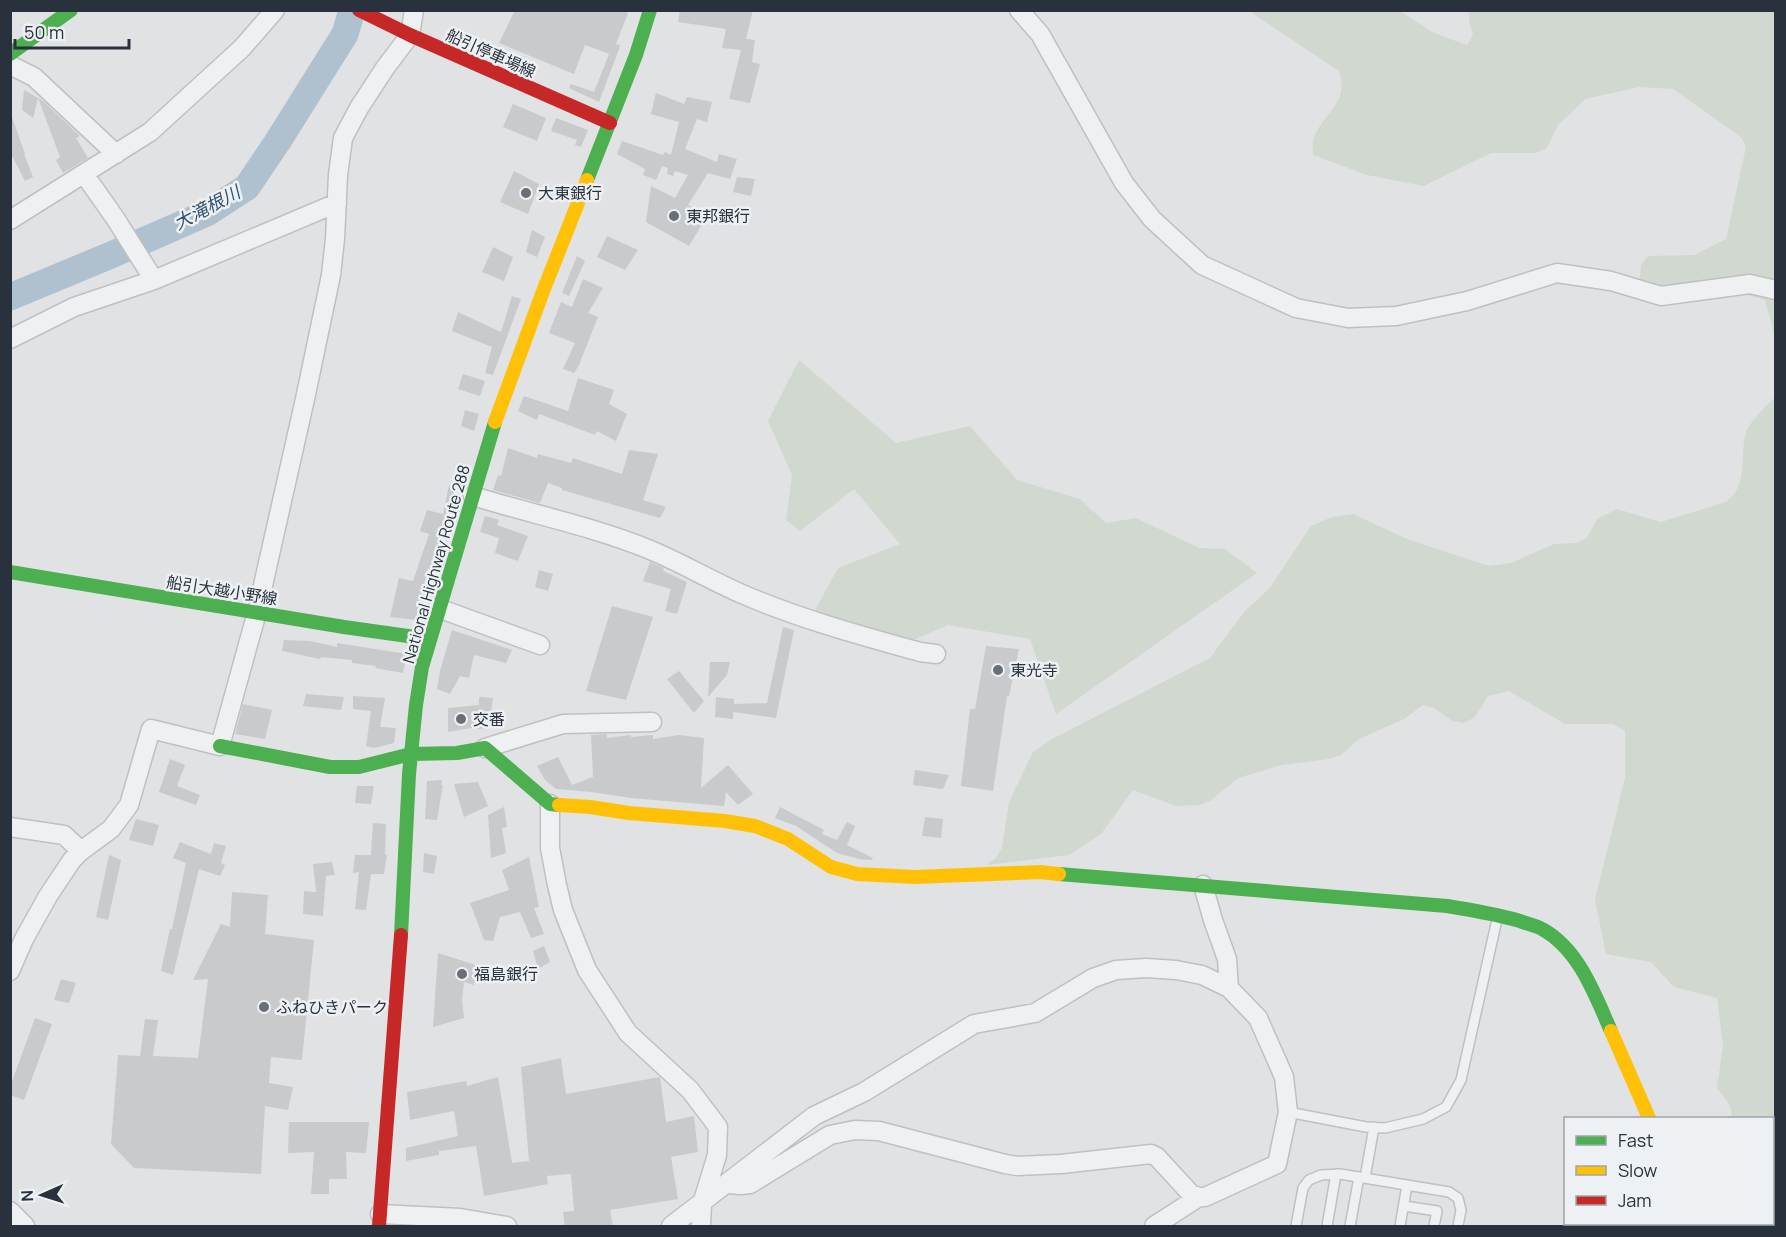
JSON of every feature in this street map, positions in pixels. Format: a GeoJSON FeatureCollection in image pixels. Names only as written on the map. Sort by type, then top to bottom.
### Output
{"type":"FeatureCollection","features":[{"type":"Feature","properties":{"kind":"main road"},"geometry":{"type":"LineString","coordinates":[[10,54],[71,10]]}},
{"type":"Feature","properties":{"kind":"main road","name":"船引停車場線"},"geometry":{"type":"LineString","coordinates":[[359,10],[410,35],[610,123]]}},
{"type":"Feature","properties":{"kind":"main road","name":"National Highway Route 288"},"geometry":{"type":"LineString","coordinates":[[379,1220],[404,894],[411,753],[416,705],[429,639],[496,418],[636,55],[650,10]]}},
{"type":"Feature","properties":{"kind":"main road","name":"船引大越小野線"},"geometry":{"type":"LineString","coordinates":[[10,572],[429,639]]}},
{"type":"Feature","properties":{"kind":"main road"},"geometry":{"type":"LineString","coordinates":[[220,746],[330,766],[359,767],[411,753],[457,753],[485,748],[550,804],[755,826],[788,839],[831,867],[857,874],[915,877],[1040,872],[1447,906],[1498,915],[1541,928],[1560,942],[1579,966],[1592,988],[1648,1117]]}},
{"type":"Feature","properties":{"kind":"street"},"geometry":{"type":"LineString","coordinates":[[10,219],[150,132],[242,48],[275,10]]}},
{"type":"Feature","properties":{"kind":"street"},"geometry":{"type":"LineString","coordinates":[[10,971],[24,939],[48,896],[72,860],[111,829],[129,805],[151,729],[220,746],[257,612],[331,275],[343,138],[385,68],[410,35],[414,10]]}},
{"type":"Feature","properties":{"kind":"street"},"geometry":{"type":"LineString","coordinates":[[1019,10],[1040,34],[1124,183],[1152,219],[1202,265],[1296,308],[1348,318],[1396,316],[1467,301],[1557,273],[1611,281],[1661,297],[1750,284],[1776,290]]}},
{"type":"Feature","properties":{"kind":"street"},"geometry":{"type":"LineString","coordinates":[[10,65],[34,77],[116,154]]}},
{"type":"Feature","properties":{"kind":"street"},"geometry":{"type":"LineString","coordinates":[[84,174],[154,280]]}},
{"type":"Feature","properties":{"kind":"street"},"geometry":{"type":"LineString","coordinates":[[10,339],[74,308],[154,280],[337,202]]}},
{"type":"Feature","properties":{"kind":"street"},"geometry":{"type":"LineString","coordinates":[[473,496],[593,530],[648,549],[742,594],[824,626],[920,652],[936,654]]}},
{"type":"Feature","properties":{"kind":"street"},"geometry":{"type":"LineString","coordinates":[[438,608],[540,645]]}},
{"type":"Feature","properties":{"kind":"street"},"geometry":{"type":"LineString","coordinates":[[485,748],[563,724],[652,722]]}},
{"type":"Feature","properties":{"kind":"street"},"geometry":{"type":"LineString","coordinates":[[550,804],[550,848],[557,885],[563,910],[586,970],[628,1033],[690,1090],[718,1127],[717,1155],[702,1204],[700,1227]]}},
{"type":"Feature","properties":{"kind":"street"},"geometry":{"type":"LineString","coordinates":[[10,827],[64,835],[81,851]]}},
{"type":"Feature","properties":{"kind":"street"},"geometry":{"type":"LineString","coordinates":[[1203,885],[1227,959],[1230,988]]}},
{"type":"Feature","properties":{"kind":"street"},"geometry":{"type":"LineString","coordinates":[[671,1227],[814,1116],[864,1092],[974,1024],[985,1020],[1035,1013],[1093,978],[1116,970],[1146,968],[1176,970],[1202,975],[1230,988],[1258,1018],[1284,1077],[1288,1112],[1277,1164],[1205,1197],[1191,1194],[1152,1154],[1061,1164],[1017,1166],[879,1131],[855,1130],[830,1135],[750,1184],[727,1184]]}},
{"type":"Feature","properties":{"kind":"street"},"geometry":{"type":"LineString","coordinates":[[1154,1227],[1199,1197]]}},
{"type":"Feature","properties":{"kind":"street"},"geometry":{"type":"LineString","coordinates":[[10,1211],[25,1227]]}},
{"type":"Feature","properties":{"kind":"street"},"geometry":{"type":"LineString","coordinates":[[379,1220],[460,1218],[507,1227]]}},
{"type":"Feature","properties":{"kind":"lane"},"geometry":{"type":"LineString","coordinates":[[1288,1112],[1385,1128],[1423,1119],[1446,1107],[1461,1080],[1498,915]]}},
{"type":"Feature","properties":{"kind":"lane"},"geometry":{"type":"LineString","coordinates":[[1350,1227],[1374,1128]]}},
{"type":"Feature","properties":{"kind":"lane"},"geometry":{"type":"LineString","coordinates":[[1327,1227],[1336,1174]]}},
{"type":"Feature","properties":{"kind":"lane"},"geometry":{"type":"LineString","coordinates":[[1296,1227],[1303,1188],[1309,1180],[1321,1175],[1336,1174],[1449,1192],[1458,1198],[1461,1210],[1458,1227]]}},
{"type":"Feature","properties":{"kind":"lane"},"geometry":{"type":"LineString","coordinates":[[1400,1227],[1407,1185]]}},
{"type":"Feature","properties":{"kind":"lane"},"geometry":{"type":"LineString","coordinates":[[1404,1206],[1437,1211],[1434,1227]]}},
{"type":"Feature","properties":{"kind":"lane"},"geometry":{"type":"LineString","coordinates":[[1319,1209],[1330,1210]]}},
{"type":"Feature","properties":{"kind":"lane"},"geometry":{"type":"LineString","coordinates":[[1340,1212],[1352,1214]]}},
{"type":"Feature","properties":{"kind":"shaded area"},"geometry":{"type":"Polygon","coordinates":[[[1249,11],[1400,11],[1434,33],[1467,45],[1473,34],[1469,11],[1775,11],[1775,336],[1765,300],[1743,294],[1659,297],[1639,287],[1641,265],[1648,256],[1695,255],[1726,239],[1746,147],[1741,137],[1673,89],[1639,87],[1585,99],[1558,125],[1547,148],[1536,153],[1491,153],[1424,186],[1367,175],[1313,155],[1313,143],[1317,132],[1338,101],[1341,92],[1342,82],[1339,71],[1249,11]]]}},
{"type":"Feature","properties":{"kind":"shaded area"},"geometry":{"type":"Polygon","coordinates":[[[799,360],[896,443],[970,426],[1017,480],[1080,499],[1106,523],[1136,518],[1199,548],[1225,549],[1257,573],[1056,714],[1030,639],[948,625],[911,641],[814,612],[838,568],[900,544],[854,489],[800,531],[786,520],[792,475],[768,421],[799,360]]]}},
{"type":"Feature","properties":{"kind":"shaded area"},"geometry":{"type":"Polygon","coordinates":[[[1775,397],[1775,1179],[1774,1117],[1732,1117],[1730,1105],[1717,1088],[1723,1045],[1717,998],[1674,987],[1651,962],[1606,954],[1595,900],[1625,778],[1625,731],[1613,724],[1565,724],[1509,691],[1488,696],[1475,717],[1464,723],[1452,721],[1434,708],[1423,705],[1404,719],[1359,739],[1341,755],[1329,759],[1282,765],[1238,778],[1210,801],[1199,805],[1176,806],[1133,790],[1101,834],[1069,855],[986,865],[996,858],[1002,848],[1009,802],[1033,752],[1052,739],[1210,658],[1244,612],[1269,589],[1311,526],[1332,517],[1353,514],[1407,539],[1489,566],[1511,563],[1554,544],[1576,543],[1587,538],[1597,519],[1617,509],[1661,522],[1726,502],[1733,495],[1741,479],[1744,442],[1754,419],[1775,397]]]}},
{"type":"Feature","properties":{"kind":"building"},"geometry":{"type":"Polygon","coordinates":[[[515,10],[621,10],[628,13],[616,44],[620,45],[619,49],[599,102],[569,88],[571,84],[594,92],[609,54],[585,45],[574,74],[499,43],[515,10]]]}},
{"type":"Feature","properties":{"kind":"building"},"geometry":{"type":"Polygon","coordinates":[[[680,10],[753,10],[746,39],[755,40],[752,62],[760,64],[750,103],[729,99],[741,50],[722,48],[726,29],[678,22],[680,10]]]}},
{"type":"Feature","properties":{"kind":"building"},"geometry":{"type":"Polygon","coordinates":[[[24,90],[38,98],[33,118],[22,110],[24,90]]]}},
{"type":"Feature","properties":{"kind":"building"},"geometry":{"type":"Polygon","coordinates":[[[656,93],[684,104],[687,97],[712,102],[707,122],[697,119],[685,149],[717,162],[719,154],[737,159],[730,179],[708,173],[688,205],[707,216],[689,246],[646,222],[651,186],[675,198],[688,175],[675,171],[673,176],[667,174],[668,168],[662,166],[656,180],[643,175],[645,169],[617,154],[622,141],[663,155],[665,152],[671,155],[679,122],[651,114],[656,93]]]}},
{"type":"Feature","properties":{"kind":"building"},"geometry":{"type":"Polygon","coordinates":[[[38,98],[80,136],[76,138],[88,158],[63,173],[56,160],[60,157],[38,98]]]}},
{"type":"Feature","properties":{"kind":"building"},"geometry":{"type":"Polygon","coordinates":[[[513,104],[546,118],[537,141],[503,127],[513,104]]]}},
{"type":"Feature","properties":{"kind":"building"},"geometry":{"type":"Polygon","coordinates":[[[10,117],[12,117],[33,177],[25,181],[10,152],[10,117]]]}},
{"type":"Feature","properties":{"kind":"building"},"geometry":{"type":"Polygon","coordinates":[[[556,118],[588,130],[581,147],[575,145],[577,140],[551,131],[556,118]]]}},
{"type":"Feature","properties":{"kind":"building"},"geometry":{"type":"Polygon","coordinates":[[[514,171],[539,184],[528,214],[500,202],[514,171]]]}},
{"type":"Feature","properties":{"kind":"building"},"geometry":{"type":"Polygon","coordinates":[[[737,177],[755,179],[751,196],[733,192],[737,177]]]}},
{"type":"Feature","properties":{"kind":"building"},"geometry":{"type":"Polygon","coordinates":[[[532,230],[545,237],[537,257],[526,252],[532,230]]]}},
{"type":"Feature","properties":{"kind":"building"},"geometry":{"type":"Polygon","coordinates":[[[607,236],[638,250],[625,270],[597,257],[607,236]]]}},
{"type":"Feature","properties":{"kind":"building"},"geometry":{"type":"Polygon","coordinates":[[[493,247],[513,257],[504,281],[482,272],[493,247]]]}},
{"type":"Feature","properties":{"kind":"building"},"geometry":{"type":"Polygon","coordinates":[[[577,256],[585,261],[569,296],[562,293],[577,256]]]}},
{"type":"Feature","properties":{"kind":"building"},"geometry":{"type":"Polygon","coordinates":[[[583,279],[603,288],[588,313],[598,317],[574,373],[563,369],[575,343],[549,333],[561,302],[572,307],[583,279]]]}},
{"type":"Feature","properties":{"kind":"building"},"geometry":{"type":"Polygon","coordinates":[[[512,296],[521,299],[493,375],[485,373],[492,347],[452,331],[458,312],[501,332],[512,296]]]}},
{"type":"Feature","properties":{"kind":"building"},"geometry":{"type":"Polygon","coordinates":[[[463,374],[485,381],[480,396],[458,389],[463,374]]]}},
{"type":"Feature","properties":{"kind":"building"},"geometry":{"type":"Polygon","coordinates":[[[578,378],[614,390],[609,404],[627,414],[616,441],[597,431],[595,435],[539,414],[537,420],[518,411],[524,396],[568,411],[578,378]]]}},
{"type":"Feature","properties":{"kind":"building"},"geometry":{"type":"Polygon","coordinates":[[[465,410],[479,414],[474,431],[461,426],[465,410]]]}},
{"type":"Feature","properties":{"kind":"building"},"geometry":{"type":"Polygon","coordinates":[[[508,448],[537,458],[538,454],[571,463],[573,458],[622,474],[629,450],[658,454],[643,500],[666,507],[660,518],[562,490],[548,483],[540,503],[493,490],[498,475],[501,476],[508,448]]]}},
{"type":"Feature","properties":{"kind":"building"},"geometry":{"type":"Polygon","coordinates":[[[449,485],[456,486],[431,570],[428,568],[416,620],[390,617],[399,578],[413,581],[429,534],[420,531],[427,510],[443,514],[449,485]]]}},
{"type":"Feature","properties":{"kind":"building"},"geometry":{"type":"Polygon","coordinates":[[[485,516],[499,520],[497,525],[528,536],[518,561],[495,553],[499,538],[480,532],[485,516]]]}},
{"type":"Feature","properties":{"kind":"building"},"geometry":{"type":"Polygon","coordinates":[[[650,562],[687,582],[677,614],[665,611],[671,589],[643,581],[650,562]]]}},
{"type":"Feature","properties":{"kind":"building"},"geometry":{"type":"Polygon","coordinates":[[[539,570],[553,574],[548,591],[535,587],[539,570]]]}},
{"type":"Feature","properties":{"kind":"building"},"geometry":{"type":"Polygon","coordinates":[[[612,606],[653,617],[626,700],[586,691],[612,606]]]}},
{"type":"Feature","properties":{"kind":"building"},"geometry":{"type":"Polygon","coordinates":[[[783,627],[794,630],[776,718],[733,712],[733,719],[715,717],[716,697],[734,699],[734,704],[767,703],[783,627]]]}},
{"type":"Feature","properties":{"kind":"building"},"geometry":{"type":"Polygon","coordinates":[[[452,630],[512,650],[506,663],[474,655],[469,678],[460,676],[450,694],[437,689],[452,630]]]}},
{"type":"Feature","properties":{"kind":"building"},"geometry":{"type":"Polygon","coordinates":[[[284,640],[310,641],[337,647],[337,643],[407,654],[403,673],[352,663],[352,660],[321,657],[320,659],[282,651],[284,640]]]}},
{"type":"Feature","properties":{"kind":"building"},"geometry":{"type":"Polygon","coordinates":[[[986,646],[1019,649],[1009,696],[1007,696],[993,791],[961,786],[970,709],[975,709],[986,646]]]}},
{"type":"Feature","properties":{"kind":"building"},"geometry":{"type":"Polygon","coordinates":[[[710,662],[730,662],[727,675],[708,697],[710,662]]]}},
{"type":"Feature","properties":{"kind":"building"},"geometry":{"type":"Polygon","coordinates":[[[679,671],[704,701],[694,713],[667,679],[679,671]]]}},
{"type":"Feature","properties":{"kind":"building"},"geometry":{"type":"Polygon","coordinates":[[[306,694],[344,697],[341,710],[303,706],[306,694]]]}},
{"type":"Feature","properties":{"kind":"building"},"geometry":{"type":"Polygon","coordinates":[[[353,696],[385,698],[380,727],[396,728],[394,743],[374,748],[366,746],[371,711],[353,709],[353,696]]]}},
{"type":"Feature","properties":{"kind":"building"},"geometry":{"type":"Polygon","coordinates":[[[479,697],[493,698],[489,728],[477,729],[477,727],[448,732],[448,708],[479,705],[479,697]]]}},
{"type":"Feature","properties":{"kind":"building"},"geometry":{"type":"Polygon","coordinates":[[[243,704],[272,710],[265,739],[235,734],[243,704]]]}},
{"type":"Feature","properties":{"kind":"building"},"geometry":{"type":"Polygon","coordinates":[[[607,734],[607,738],[653,735],[653,739],[679,735],[704,738],[701,788],[728,765],[753,794],[738,805],[726,792],[724,806],[556,789],[545,780],[537,766],[558,757],[572,785],[593,777],[591,735],[607,734]]]}},
{"type":"Feature","properties":{"kind":"building"},"geometry":{"type":"Polygon","coordinates":[[[170,759],[185,765],[177,786],[200,795],[196,805],[159,792],[170,759]]]}},
{"type":"Feature","properties":{"kind":"building"},"geometry":{"type":"Polygon","coordinates":[[[915,770],[949,775],[943,789],[913,785],[915,770]]]}},
{"type":"Feature","properties":{"kind":"building"},"geometry":{"type":"Polygon","coordinates":[[[442,780],[437,820],[425,819],[427,781],[442,780]]]}},
{"type":"Feature","properties":{"kind":"building"},"geometry":{"type":"Polygon","coordinates":[[[478,782],[488,806],[464,817],[454,784],[478,782]]]}},
{"type":"Feature","properties":{"kind":"building"},"geometry":{"type":"Polygon","coordinates":[[[357,786],[374,786],[371,804],[355,803],[357,786]]]}},
{"type":"Feature","properties":{"kind":"building"},"geometry":{"type":"Polygon","coordinates":[[[504,807],[507,827],[502,828],[506,853],[491,858],[488,815],[504,807]]]}},
{"type":"Feature","properties":{"kind":"building"},"geometry":{"type":"Polygon","coordinates":[[[780,807],[824,830],[822,834],[837,840],[847,822],[855,826],[847,845],[873,858],[872,860],[837,853],[796,826],[775,818],[780,807]]]}},
{"type":"Feature","properties":{"kind":"building"},"geometry":{"type":"Polygon","coordinates":[[[925,817],[943,819],[941,838],[922,836],[925,817]]]}},
{"type":"Feature","properties":{"kind":"building"},"geometry":{"type":"Polygon","coordinates":[[[136,819],[159,825],[153,846],[129,840],[136,819]]]}},
{"type":"Feature","properties":{"kind":"building"},"geometry":{"type":"Polygon","coordinates":[[[373,823],[386,824],[385,855],[387,855],[384,874],[371,874],[366,910],[355,909],[359,872],[353,873],[355,855],[371,855],[373,823]]]}},
{"type":"Feature","properties":{"kind":"building"},"geometry":{"type":"Polygon","coordinates":[[[180,842],[211,854],[214,843],[226,846],[221,863],[225,865],[220,876],[199,869],[173,975],[161,971],[186,863],[173,858],[180,842]]]}},
{"type":"Feature","properties":{"kind":"building"},"geometry":{"type":"Polygon","coordinates":[[[424,853],[437,856],[434,874],[423,872],[424,853]]]}},
{"type":"Feature","properties":{"kind":"building"},"geometry":{"type":"Polygon","coordinates":[[[109,855],[121,860],[108,920],[96,917],[109,855]]]}},
{"type":"Feature","properties":{"kind":"building"},"geometry":{"type":"Polygon","coordinates":[[[529,857],[539,907],[534,908],[544,934],[531,938],[520,912],[500,917],[493,941],[484,940],[470,903],[509,890],[502,870],[529,857]]]}},
{"type":"Feature","properties":{"kind":"building"},"geometry":{"type":"Polygon","coordinates":[[[332,862],[335,875],[326,876],[323,916],[303,914],[304,891],[316,892],[313,864],[332,862]]]}},
{"type":"Feature","properties":{"kind":"building"},"geometry":{"type":"Polygon","coordinates":[[[232,892],[268,895],[265,934],[314,940],[302,1060],[271,1057],[269,1083],[293,1087],[288,1110],[265,1106],[261,1174],[134,1168],[111,1144],[118,1055],[140,1056],[145,1019],[158,1020],[153,1056],[198,1058],[208,979],[193,980],[221,924],[230,927],[232,892]]]}},
{"type":"Feature","properties":{"kind":"building"},"geometry":{"type":"Polygon","coordinates":[[[544,946],[550,962],[538,969],[533,951],[544,946]]]}},
{"type":"Feature","properties":{"kind":"building"},"geometry":{"type":"Polygon","coordinates":[[[438,953],[479,966],[474,985],[464,982],[462,1000],[464,1018],[433,1027],[438,953]]]}},
{"type":"Feature","properties":{"kind":"building"},"geometry":{"type":"Polygon","coordinates":[[[61,979],[76,983],[69,1003],[54,1000],[61,979]]]}},
{"type":"Feature","properties":{"kind":"building"},"geometry":{"type":"Polygon","coordinates":[[[35,1018],[52,1024],[24,1100],[10,1095],[10,1087],[35,1018]]]}},
{"type":"Feature","properties":{"kind":"building"},"geometry":{"type":"Polygon","coordinates":[[[561,1058],[566,1094],[660,1077],[666,1122],[694,1116],[698,1152],[671,1157],[678,1199],[610,1210],[613,1227],[565,1227],[563,1212],[574,1211],[571,1174],[547,1176],[548,1184],[484,1196],[476,1146],[439,1151],[439,1155],[406,1161],[406,1148],[458,1136],[454,1111],[410,1120],[407,1092],[466,1081],[467,1086],[498,1077],[512,1163],[529,1161],[521,1067],[561,1058]]]}},
{"type":"Feature","properties":{"kind":"building"},"geometry":{"type":"Polygon","coordinates":[[[289,1122],[369,1122],[366,1153],[346,1152],[347,1179],[329,1179],[329,1194],[311,1194],[314,1152],[288,1153],[289,1122]]]}},
{"type":"Feature","properties":{"kind":"waterway","name":"大滝根川"},"geometry":{"type":"LineString","coordinates":[[10,297],[207,213],[247,187],[345,34],[352,10]]}},
{"type":"Feature","properties":{"kind":"traffic: fast"},"geometry":{"type":"LineString","coordinates":[[10,54],[71,10]]}},
{"type":"Feature","properties":{"kind":"traffic: fast"},"geometry":{"type":"LineString","coordinates":[[587,180],[636,55],[650,10]]}},
{"type":"Feature","properties":{"kind":"traffic: fast"},"geometry":{"type":"LineString","coordinates":[[401,935],[409,774],[422,667],[495,422]]}},
{"type":"Feature","properties":{"kind":"traffic: fast"},"geometry":{"type":"LineString","coordinates":[[10,572],[429,639]]}},
{"type":"Feature","properties":{"kind":"traffic: fast"},"geometry":{"type":"LineString","coordinates":[[220,746],[330,767],[359,767],[411,754],[457,753],[485,748],[550,804],[559,805]]}},
{"type":"Feature","properties":{"kind":"traffic: fast"},"geometry":{"type":"LineString","coordinates":[[1059,874],[1447,906],[1520,921],[1537,926],[1566,948],[1584,974],[1611,1031]]}},
{"type":"Feature","properties":{"kind":"traffic: slow"},"geometry":{"type":"LineString","coordinates":[[495,422],[587,180]]}},
{"type":"Feature","properties":{"kind":"traffic: slow"},"geometry":{"type":"LineString","coordinates":[[559,805],[755,826],[788,839],[831,867],[857,874],[915,877],[1040,872],[1059,874]]}},
{"type":"Feature","properties":{"kind":"traffic: slow"},"geometry":{"type":"LineString","coordinates":[[1611,1031],[1649,1117]]}},
{"type":"Feature","properties":{"kind":"traffic: jam"},"geometry":{"type":"LineString","coordinates":[[359,10],[410,35],[610,123]]}},
{"type":"Feature","properties":{"kind":"traffic: jam"},"geometry":{"type":"LineString","coordinates":[[379,1226],[401,935]]}},
{"type":"Feature","properties":{"kind":"place","name":"大東銀行"},"geometry":{"type":"Point","coordinates":[526,193]}},
{"type":"Feature","properties":{"kind":"place","name":"東邦銀行"},"geometry":{"type":"Point","coordinates":[674,216]}},
{"type":"Feature","properties":{"kind":"place","name":"東光寺"},"geometry":{"type":"Point","coordinates":[998,670]}},
{"type":"Feature","properties":{"kind":"place","name":"交番"},"geometry":{"type":"Point","coordinates":[461,719]}},
{"type":"Feature","properties":{"kind":"place","name":"福島銀行"},"geometry":{"type":"Point","coordinates":[462,974]}},
{"type":"Feature","properties":{"kind":"place","name":"ふねひきパーク"},"geometry":{"type":"Point","coordinates":[264,1007]}}]}
